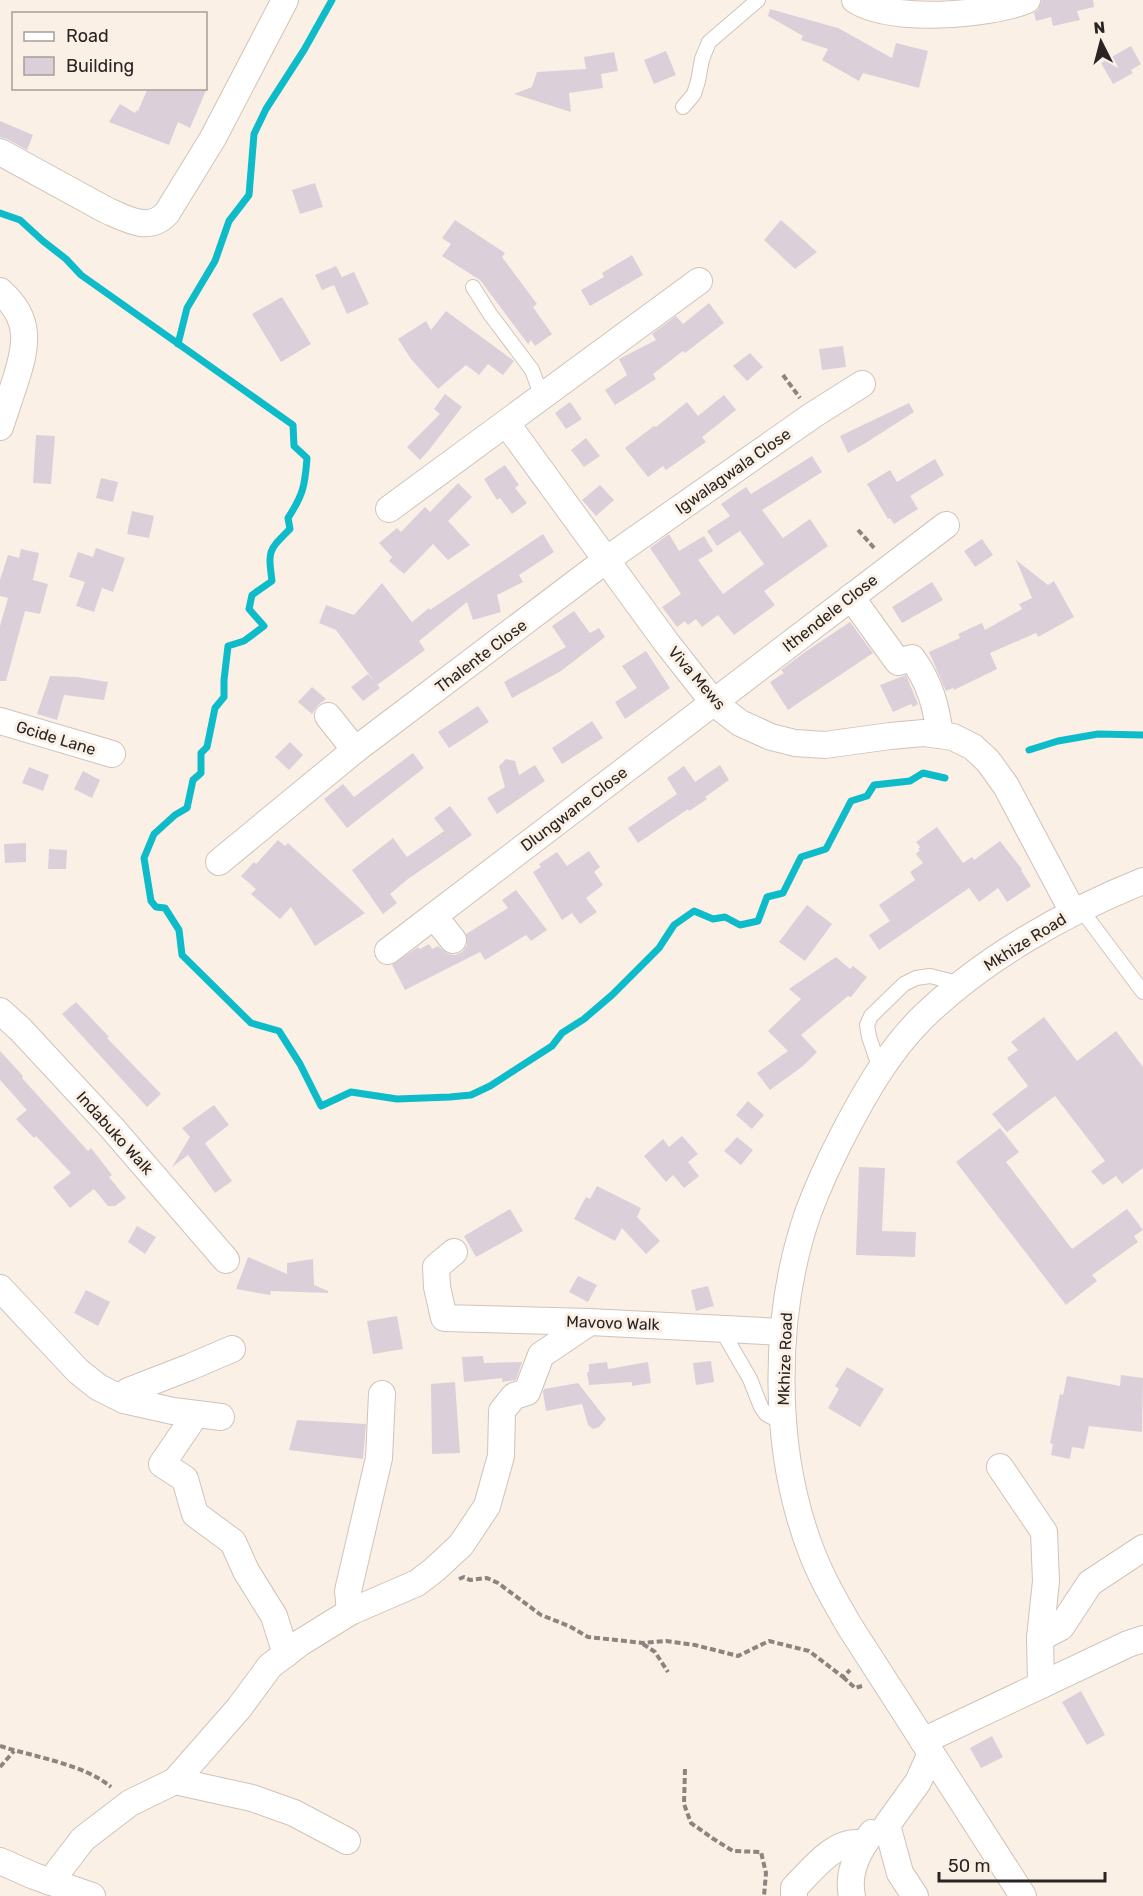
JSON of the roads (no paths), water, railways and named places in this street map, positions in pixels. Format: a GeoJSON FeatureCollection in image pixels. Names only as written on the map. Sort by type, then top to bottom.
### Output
{"type":"FeatureCollection","features":[{"type":"Feature","properties":{"kind":"street"},"geometry":{"type":"LineString","coordinates":[[0,152],[106,210],[142,225],[161,220],[213,138],[285,0]]}},
{"type":"Feature","properties":{"kind":"street"},"geometry":{"type":"LineString","coordinates":[[855,0],[870,8],[894,12],[951,14],[987,12],[1027,0]]}},
{"type":"Feature","properties":{"kind":"street"},"geometry":{"type":"LineString","coordinates":[[389,509],[699,281]]}},
{"type":"Feature","properties":{"kind":"street"},"geometry":{"type":"LineString","coordinates":[[0,291],[12,302],[20,316],[24,330],[23,357],[0,428]]}},
{"type":"Feature","properties":{"kind":"street","name":"Igwalagwala Close"},"geometry":{"type":"LineString","coordinates":[[606,560],[813,415],[862,384]]}},
{"type":"Feature","properties":{"kind":"street","name":"Viva Mews"},"geometry":{"type":"LineString","coordinates":[[507,424],[666,642],[714,703],[740,723],[771,737],[795,743],[825,745],[924,733],[953,737],[973,747],[988,761],[1006,786],[1077,910]]}},
{"type":"Feature","properties":{"kind":"street","name":"Ithendele Close"},"geometry":{"type":"LineString","coordinates":[[714,703],[946,525]]}},
{"type":"Feature","properties":{"kind":"street","name":"Thalente Close"},"geometry":{"type":"LineString","coordinates":[[219,862],[355,750],[501,642],[606,560]]}},
{"type":"Feature","properties":{"kind":"street"},"geometry":{"type":"LineString","coordinates":[[851,597],[898,662],[912,658],[924,675],[937,709],[940,735]]}},
{"type":"Feature","properties":{"kind":"street","name":"Dlungwane Close"},"geometry":{"type":"LineString","coordinates":[[388,951],[714,703]]}},
{"type":"Feature","properties":{"kind":"street"},"geometry":{"type":"LineString","coordinates":[[328,716],[355,750]]}},
{"type":"Feature","properties":{"kind":"street","name":"Gcide Lane"},"geometry":{"type":"LineString","coordinates":[[0,721],[112,754]]}},
{"type":"Feature","properties":{"kind":"street","name":"Mkhize Road"},"geometry":{"type":"LineString","coordinates":[[1023,1896],[866,1653],[826,1586],[811,1552],[797,1506],[786,1446],[782,1393],[783,1332],[793,1271],[807,1215],[825,1170],[880,1069],[920,1020],[962,984],[1017,945],[1077,910],[1143,881]]}},
{"type":"Feature","properties":{"kind":"street"},"geometry":{"type":"LineString","coordinates":[[434,916],[453,940]]}},
{"type":"Feature","properties":{"kind":"street","name":"Indabuko Walk"},"geometry":{"type":"LineString","coordinates":[[0,1011],[20,1029],[112,1128],[226,1260]]}},
{"type":"Feature","properties":{"kind":"street","name":"Mavovo Walk"},"geometry":{"type":"LineString","coordinates":[[454,1252],[436,1267],[437,1287],[444,1318],[590,1322],[783,1332]]}},
{"type":"Feature","properties":{"kind":"street"},"geometry":{"type":"LineString","coordinates":[[0,1288],[78,1371],[98,1387],[124,1400],[173,1411],[221,1417]]}},
{"type":"Feature","properties":{"kind":"street"},"geometry":{"type":"LineString","coordinates":[[51,1882],[83,1839],[130,1803],[175,1781],[238,1708],[270,1666],[286,1653],[350,1612],[417,1583],[435,1570],[461,1545],[487,1506],[501,1456],[502,1411],[514,1396],[527,1392],[541,1355],[590,1322]]}},
{"type":"Feature","properties":{"kind":"street"},"geometry":{"type":"LineString","coordinates":[[124,1400],[129,1390],[232,1349]]}},
{"type":"Feature","properties":{"kind":"street"},"geometry":{"type":"LineString","coordinates":[[350,1612],[348,1591],[379,1458],[382,1395]]}},
{"type":"Feature","properties":{"kind":"street"},"geometry":{"type":"LineString","coordinates":[[196,1414],[162,1464],[185,1479],[195,1514],[233,1542],[246,1571],[274,1616],[286,1653]]}},
{"type":"Feature","properties":{"kind":"street"},"geometry":{"type":"LineString","coordinates":[[1000,1467],[1044,1532],[1046,1581],[1040,1638],[1041,1685]]}},
{"type":"Feature","properties":{"kind":"street"},"geometry":{"type":"LineString","coordinates":[[1040,1638],[1061,1627],[1090,1583],[1143,1548]]}},
{"type":"Feature","properties":{"kind":"street"},"geometry":{"type":"LineString","coordinates":[[852,1896],[852,1865],[875,1828],[887,1825],[918,1782],[927,1747],[1041,1685],[1143,1638]]}},
{"type":"Feature","properties":{"kind":"street"},"geometry":{"type":"LineString","coordinates":[[175,1781],[252,1798],[294,1813],[347,1841]]}},
{"type":"Feature","properties":{"kind":"street"},"geometry":{"type":"LineString","coordinates":[[887,1825],[900,1873],[915,1896]]}},
{"type":"Feature","properties":{"kind":"street"},"geometry":{"type":"LineString","coordinates":[[794,1896],[794,1888],[834,1850],[855,1842],[863,1844]]}},
{"type":"Feature","properties":{"kind":"street"},"geometry":{"type":"LineString","coordinates":[[0,1861],[92,1896]]}},
{"type":"Feature","properties":{"kind":"lane"},"geometry":{"type":"LineString","coordinates":[[683,107],[694,94],[702,59],[710,42],[758,0]]}},
{"type":"Feature","properties":{"kind":"lane"},"geometry":{"type":"LineString","coordinates":[[473,287],[532,370],[542,398]]}},
{"type":"Feature","properties":{"kind":"lane"},"geometry":{"type":"LineString","coordinates":[[1077,910],[1143,992]]}},
{"type":"Feature","properties":{"kind":"lane"},"geometry":{"type":"LineString","coordinates":[[880,1069],[868,1031],[867,1025],[871,1016],[904,984],[916,978],[930,976],[962,984]]}},
{"type":"Feature","properties":{"kind":"lane"},"geometry":{"type":"LineString","coordinates":[[721,1329],[750,1378],[761,1407],[766,1414],[784,1424]]}},
{"type":"Feature","properties":{"kind":"waterway"},"geometry":{"type":"LineString","coordinates":[[178,344],[187,308],[215,261],[229,221],[249,195],[254,134],[266,109],[304,50],[332,0]]}},
{"type":"Feature","properties":{"kind":"waterway"},"geometry":{"type":"LineString","coordinates":[[0,213],[20,220],[66,259],[81,275],[293,425],[294,446],[307,458],[302,490],[288,518],[290,529],[271,552],[272,581],[252,595],[249,609],[264,626],[244,641],[228,646],[224,697],[215,708],[207,747],[201,753],[201,773],[193,780],[187,808],[175,815],[154,834],[144,858],[151,901],[156,907],[165,908],[179,930],[182,955],[251,1023],[279,1031],[300,1064],[321,1106],[351,1092],[397,1099],[450,1097],[471,1095],[490,1086],[552,1046],[562,1033],[584,1019],[612,995],[659,948],[674,925],[694,911],[713,919],[725,917],[740,925],[758,921],[767,897],[783,893],[801,857],[826,849],[851,801],[867,796],[874,785],[910,781],[923,773],[945,778]]}},
{"type":"Feature","properties":{"kind":"waterway"},"geometry":{"type":"LineString","coordinates":[[1029,750],[1058,741],[1098,734],[1143,735]]}}]}
